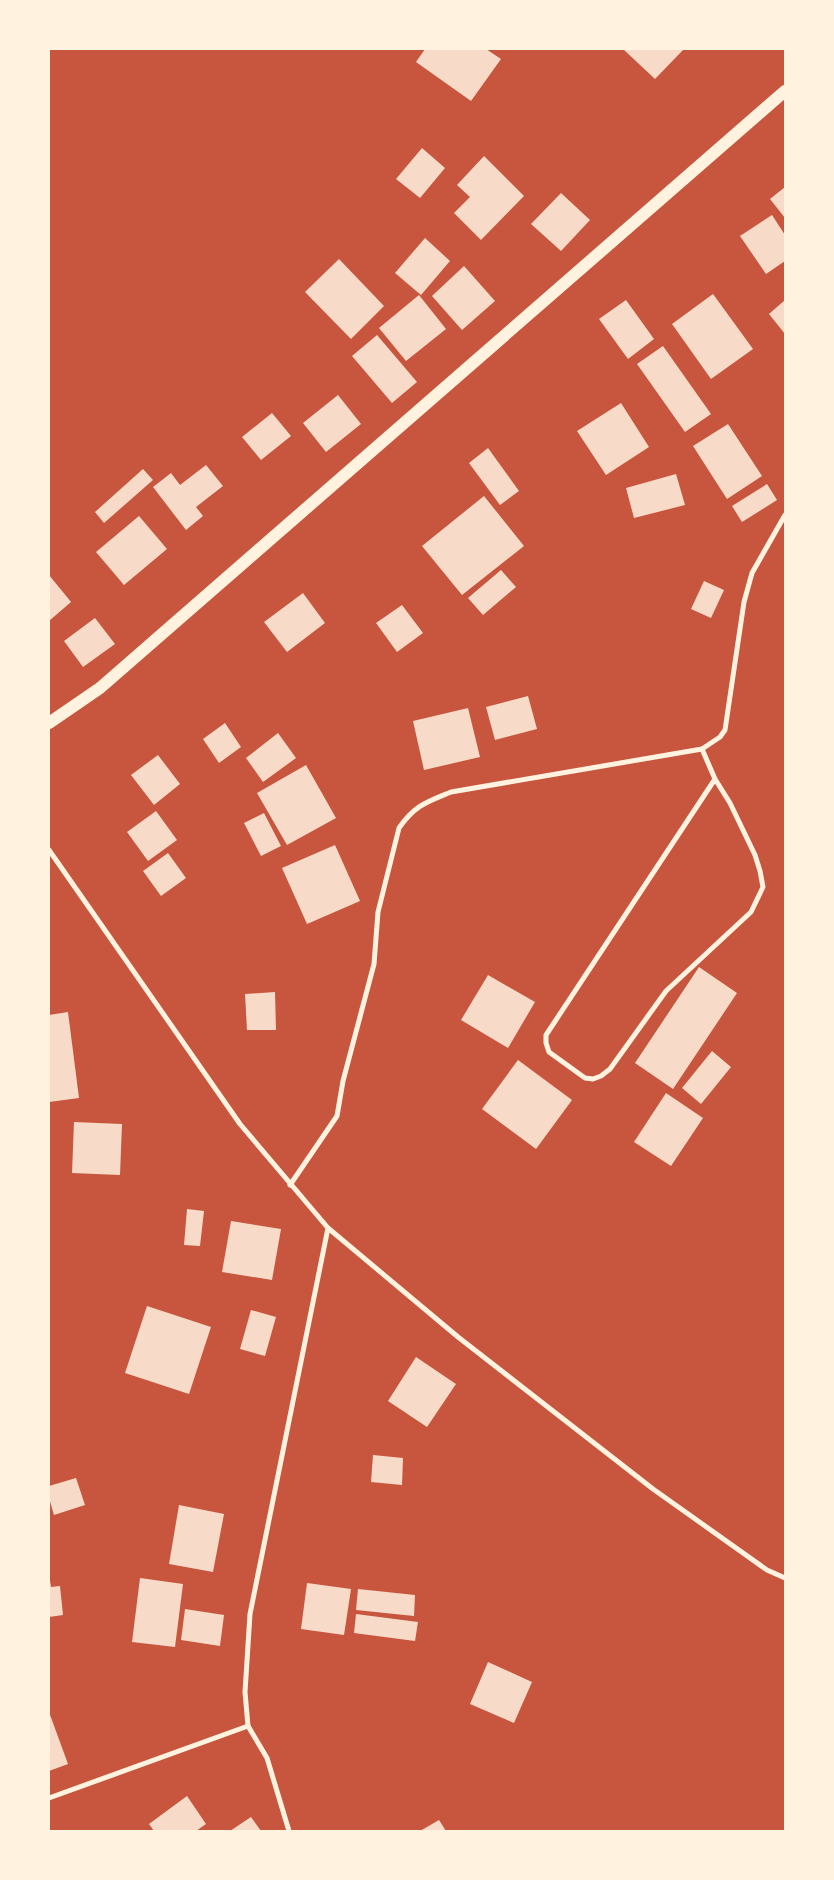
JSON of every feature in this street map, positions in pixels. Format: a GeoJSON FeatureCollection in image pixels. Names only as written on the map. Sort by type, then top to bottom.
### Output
{"type":"FeatureCollection","features":[{"type":"Feature","properties":{"kind":"main road"},"geometry":{"type":"LineString","coordinates":[[49,723],[100,688],[785,92]]}},
{"type":"Feature","properties":{"kind":"street"},"geometry":{"type":"LineString","coordinates":[[290,1185],[337,1116],[343,1081],[374,964],[378,912],[399,828],[413,810],[451,792],[702,748],[720,737],[726,730],[744,602],[752,573],[785,514]]}},
{"type":"Feature","properties":{"kind":"street"},"geometry":{"type":"LineString","coordinates":[[702,748],[714,779],[730,803],[760,870],[763,887],[759,898],[750,912],[666,991],[610,1069],[593,1079],[585,1078],[549,1052],[546,1035],[714,779]]}},
{"type":"Feature","properties":{"kind":"street"},"geometry":{"type":"LineString","coordinates":[[49,850],[240,1124],[328,1228],[458,1337],[653,1490],[767,1570],[785,1578]]}},
{"type":"Feature","properties":{"kind":"street"},"geometry":{"type":"LineString","coordinates":[[289,1831],[267,1758],[248,1726],[244,1692],[250,1614],[328,1228]]}},
{"type":"Feature","properties":{"kind":"street"},"geometry":{"type":"LineString","coordinates":[[49,1798],[248,1726]]}},
{"type":"Feature","properties":{"kind":"building"},"geometry":{"type":"Polygon","coordinates":[[[425,49],[486,49],[501,59],[471,101],[416,62],[425,49]]]}},
{"type":"Feature","properties":{"kind":"building"},"geometry":{"type":"Polygon","coordinates":[[[623,49],[684,49],[655,79],[623,49]]]}},
{"type":"Feature","properties":{"kind":"building"},"geometry":{"type":"Polygon","coordinates":[[[422,148],[445,168],[420,198],[396,179],[422,148]]]}},
{"type":"Feature","properties":{"kind":"building"},"geometry":{"type":"Polygon","coordinates":[[[484,156],[524,196],[481,240],[454,213],[470,197],[457,185],[484,156]]]}},
{"type":"Feature","properties":{"kind":"building"},"geometry":{"type":"Polygon","coordinates":[[[785,187],[785,218],[770,199],[785,187]]]}},
{"type":"Feature","properties":{"kind":"building"},"geometry":{"type":"Polygon","coordinates":[[[561,193],[590,220],[561,251],[531,224],[561,193]]]}},
{"type":"Feature","properties":{"kind":"building"},"geometry":{"type":"Polygon","coordinates":[[[772,215],[785,235],[785,261],[766,274],[740,236],[772,215]]]}},
{"type":"Feature","properties":{"kind":"building"},"geometry":{"type":"Polygon","coordinates":[[[425,238],[450,261],[421,295],[395,273],[425,238]]]}},
{"type":"Feature","properties":{"kind":"building"},"geometry":{"type":"Polygon","coordinates":[[[339,259],[384,306],[351,339],[305,292],[339,259]]]}},
{"type":"Feature","properties":{"kind":"building"},"geometry":{"type":"Polygon","coordinates":[[[464,266],[495,301],[462,330],[432,296],[464,266]]]}},
{"type":"Feature","properties":{"kind":"building"},"geometry":{"type":"Polygon","coordinates":[[[713,294],[753,349],[711,379],[672,324],[713,294]]]}},
{"type":"Feature","properties":{"kind":"building"},"geometry":{"type":"Polygon","coordinates":[[[419,295],[446,329],[406,361],[379,328],[419,295]]]}},
{"type":"Feature","properties":{"kind":"building"},"geometry":{"type":"Polygon","coordinates":[[[626,300],[654,339],[628,359],[599,319],[626,300]]]}},
{"type":"Feature","properties":{"kind":"building"},"geometry":{"type":"Polygon","coordinates":[[[785,300],[785,334],[769,314],[785,300]]]}},
{"type":"Feature","properties":{"kind":"building"},"geometry":{"type":"Polygon","coordinates":[[[377,335],[417,382],[392,403],[352,356],[377,335]]]}},
{"type":"Feature","properties":{"kind":"building"},"geometry":{"type":"Polygon","coordinates":[[[663,346],[711,414],[685,432],[637,364],[663,346]]]}},
{"type":"Feature","properties":{"kind":"building"},"geometry":{"type":"Polygon","coordinates":[[[338,395],[361,424],[326,452],[303,423],[338,395]]]}},
{"type":"Feature","properties":{"kind":"building"},"geometry":{"type":"Polygon","coordinates":[[[621,403],[649,447],[606,475],[577,431],[621,403]]]}},
{"type":"Feature","properties":{"kind":"building"},"geometry":{"type":"Polygon","coordinates":[[[272,413],[291,436],[261,460],[242,437],[272,413]]]}},
{"type":"Feature","properties":{"kind":"building"},"geometry":{"type":"Polygon","coordinates":[[[728,424],[762,476],[727,499],[693,446],[728,424]]]}},
{"type":"Feature","properties":{"kind":"building"},"geometry":{"type":"Polygon","coordinates":[[[488,448],[519,491],[500,505],[469,463],[488,448]]]}},
{"type":"Feature","properties":{"kind":"building"},"geometry":{"type":"Polygon","coordinates":[[[206,465],[223,486],[196,507],[203,516],[186,530],[153,487],[171,473],[180,485],[206,465]]]}},
{"type":"Feature","properties":{"kind":"building"},"geometry":{"type":"Polygon","coordinates":[[[143,469],[153,480],[104,523],[95,512],[143,469]]]}},
{"type":"Feature","properties":{"kind":"building"},"geometry":{"type":"Polygon","coordinates":[[[676,474],[685,505],[634,518],[626,488],[676,474]]]}},
{"type":"Feature","properties":{"kind":"building"},"geometry":{"type":"Polygon","coordinates":[[[767,484],[777,500],[742,522],[732,506],[767,484]]]}},
{"type":"Feature","properties":{"kind":"building"},"geometry":{"type":"Polygon","coordinates":[[[484,496],[524,546],[462,595],[422,546],[484,496]]]}},
{"type":"Feature","properties":{"kind":"building"},"geometry":{"type":"Polygon","coordinates":[[[139,516],[167,549],[124,585],[96,552],[139,516]]]}},
{"type":"Feature","properties":{"kind":"building"},"geometry":{"type":"Polygon","coordinates":[[[501,570],[516,587],[483,615],[468,598],[501,570]]]}},
{"type":"Feature","properties":{"kind":"building"},"geometry":{"type":"Polygon","coordinates":[[[49,575],[71,602],[49,621],[49,575]]]}},
{"type":"Feature","properties":{"kind":"building"},"geometry":{"type":"Polygon","coordinates":[[[704,581],[724,590],[711,618],[691,609],[704,581]]]}},
{"type":"Feature","properties":{"kind":"building"},"geometry":{"type":"Polygon","coordinates":[[[303,593],[325,623],[287,652],[264,622],[303,593]]]}},
{"type":"Feature","properties":{"kind":"building"},"geometry":{"type":"Polygon","coordinates":[[[402,605],[423,633],[397,652],[376,623],[402,605]]]}},
{"type":"Feature","properties":{"kind":"building"},"geometry":{"type":"Polygon","coordinates":[[[95,618],[115,644],[83,667],[64,641],[95,618]]]}},
{"type":"Feature","properties":{"kind":"building"},"geometry":{"type":"Polygon","coordinates":[[[528,696],[537,729],[495,740],[486,707],[528,696]]]}},
{"type":"Feature","properties":{"kind":"building"},"geometry":{"type":"Polygon","coordinates":[[[468,708],[480,757],[424,770],[413,721],[468,708]]]}},
{"type":"Feature","properties":{"kind":"building"},"geometry":{"type":"Polygon","coordinates":[[[225,723],[241,747],[219,763],[203,739],[225,723]]]}},
{"type":"Feature","properties":{"kind":"building"},"geometry":{"type":"Polygon","coordinates":[[[278,733],[296,758],[263,782],[246,758],[278,733]]]}},
{"type":"Feature","properties":{"kind":"building"},"geometry":{"type":"Polygon","coordinates":[[[158,755],[180,784],[154,805],[131,775],[158,755]]]}},
{"type":"Feature","properties":{"kind":"building"},"geometry":{"type":"Polygon","coordinates":[[[306,765],[336,818],[287,845],[257,793],[306,765]]]}},
{"type":"Feature","properties":{"kind":"building"},"geometry":{"type":"Polygon","coordinates":[[[156,811],[177,840],[148,861],[127,832],[156,811]]]}},
{"type":"Feature","properties":{"kind":"building"},"geometry":{"type":"Polygon","coordinates":[[[264,813],[281,846],[261,856],[244,823],[264,813]]]}},
{"type":"Feature","properties":{"kind":"building"},"geometry":{"type":"Polygon","coordinates":[[[335,845],[360,901],[307,924],[282,868],[335,845]]]}},
{"type":"Feature","properties":{"kind":"building"},"geometry":{"type":"Polygon","coordinates":[[[168,853],[186,878],[161,896],[143,871],[168,853]]]}},
{"type":"Feature","properties":{"kind":"building"},"geometry":{"type":"Polygon","coordinates":[[[699,967],[737,993],[673,1089],[635,1063],[699,967]]]}},
{"type":"Feature","properties":{"kind":"building"},"geometry":{"type":"Polygon","coordinates":[[[488,975],[535,1002],[508,1048],[461,1020],[488,975]]]}},
{"type":"Feature","properties":{"kind":"building"},"geometry":{"type":"Polygon","coordinates":[[[275,992],[276,1030],[247,1030],[245,994],[275,992]]]}},
{"type":"Feature","properties":{"kind":"building"},"geometry":{"type":"Polygon","coordinates":[[[68,1012],[79,1098],[49,1102],[49,1015],[68,1012]]]}},
{"type":"Feature","properties":{"kind":"building"},"geometry":{"type":"Polygon","coordinates":[[[712,1051],[731,1067],[701,1104],[682,1088],[712,1051]]]}},
{"type":"Feature","properties":{"kind":"building"},"geometry":{"type":"Polygon","coordinates":[[[518,1060],[572,1100],[536,1149],[482,1109],[518,1060]]]}},
{"type":"Feature","properties":{"kind":"building"},"geometry":{"type":"Polygon","coordinates":[[[666,1093],[703,1118],[671,1166],[634,1142],[666,1093]]]}},
{"type":"Feature","properties":{"kind":"building"},"geometry":{"type":"Polygon","coordinates":[[[74,1122],[122,1124],[120,1175],[72,1173],[74,1122]]]}},
{"type":"Feature","properties":{"kind":"building"},"geometry":{"type":"Polygon","coordinates":[[[187,1209],[204,1211],[200,1246],[184,1245],[187,1209]]]}},
{"type":"Feature","properties":{"kind":"building"},"geometry":{"type":"Polygon","coordinates":[[[231,1221],[281,1229],[272,1280],[222,1272],[231,1221]]]}},
{"type":"Feature","properties":{"kind":"building"},"geometry":{"type":"Polygon","coordinates":[[[147,1306],[211,1327],[189,1394],[125,1373],[147,1306]]]}},
{"type":"Feature","properties":{"kind":"building"},"geometry":{"type":"Polygon","coordinates":[[[251,1310],[276,1317],[265,1356],[240,1349],[251,1310]]]}},
{"type":"Feature","properties":{"kind":"building"},"geometry":{"type":"Polygon","coordinates":[[[416,1357],[456,1384],[427,1427],[388,1401],[416,1357]]]}},
{"type":"Feature","properties":{"kind":"building"},"geometry":{"type":"Polygon","coordinates":[[[373,1455],[403,1458],[402,1485],[371,1482],[373,1455]]]}},
{"type":"Feature","properties":{"kind":"building"},"geometry":{"type":"Polygon","coordinates":[[[76,1478],[85,1505],[54,1515],[49,1498],[49,1486],[76,1478]]]}},
{"type":"Feature","properties":{"kind":"building"},"geometry":{"type":"Polygon","coordinates":[[[179,1505],[224,1514],[213,1572],[169,1564],[179,1505]]]}},
{"type":"Feature","properties":{"kind":"building"},"geometry":{"type":"Polygon","coordinates":[[[49,1574],[51,1587],[60,1586],[63,1615],[49,1617],[49,1574]]]}},
{"type":"Feature","properties":{"kind":"building"},"geometry":{"type":"Polygon","coordinates":[[[140,1578],[183,1584],[175,1647],[132,1642],[140,1578]]]}},
{"type":"Feature","properties":{"kind":"building"},"geometry":{"type":"Polygon","coordinates":[[[307,1583],[351,1589],[344,1635],[301,1629],[307,1583]]]}},
{"type":"Feature","properties":{"kind":"building"},"geometry":{"type":"Polygon","coordinates":[[[358,1589],[415,1595],[414,1616],[356,1610],[358,1589]]]}},
{"type":"Feature","properties":{"kind":"building"},"geometry":{"type":"Polygon","coordinates":[[[185,1609],[224,1615],[220,1646],[181,1640],[185,1609]]]}},
{"type":"Feature","properties":{"kind":"building"},"geometry":{"type":"Polygon","coordinates":[[[356,1614],[418,1622],[415,1641],[354,1633],[356,1614]]]}},
{"type":"Feature","properties":{"kind":"building"},"geometry":{"type":"Polygon","coordinates":[[[488,1662],[532,1682],[514,1723],[470,1704],[488,1662]]]}},
{"type":"Feature","properties":{"kind":"building"},"geometry":{"type":"Polygon","coordinates":[[[49,1712],[68,1764],[49,1771],[49,1712]]]}},
{"type":"Feature","properties":{"kind":"building"},"geometry":{"type":"Polygon","coordinates":[[[187,1796],[206,1824],[196,1831],[154,1831],[149,1824],[187,1796]]]}},
{"type":"Feature","properties":{"kind":"building"},"geometry":{"type":"Polygon","coordinates":[[[251,1817],[261,1831],[230,1831],[251,1817]]]}},
{"type":"Feature","properties":{"kind":"building"},"geometry":{"type":"Polygon","coordinates":[[[439,1820],[446,1831],[420,1831],[439,1820]]]}}]}
